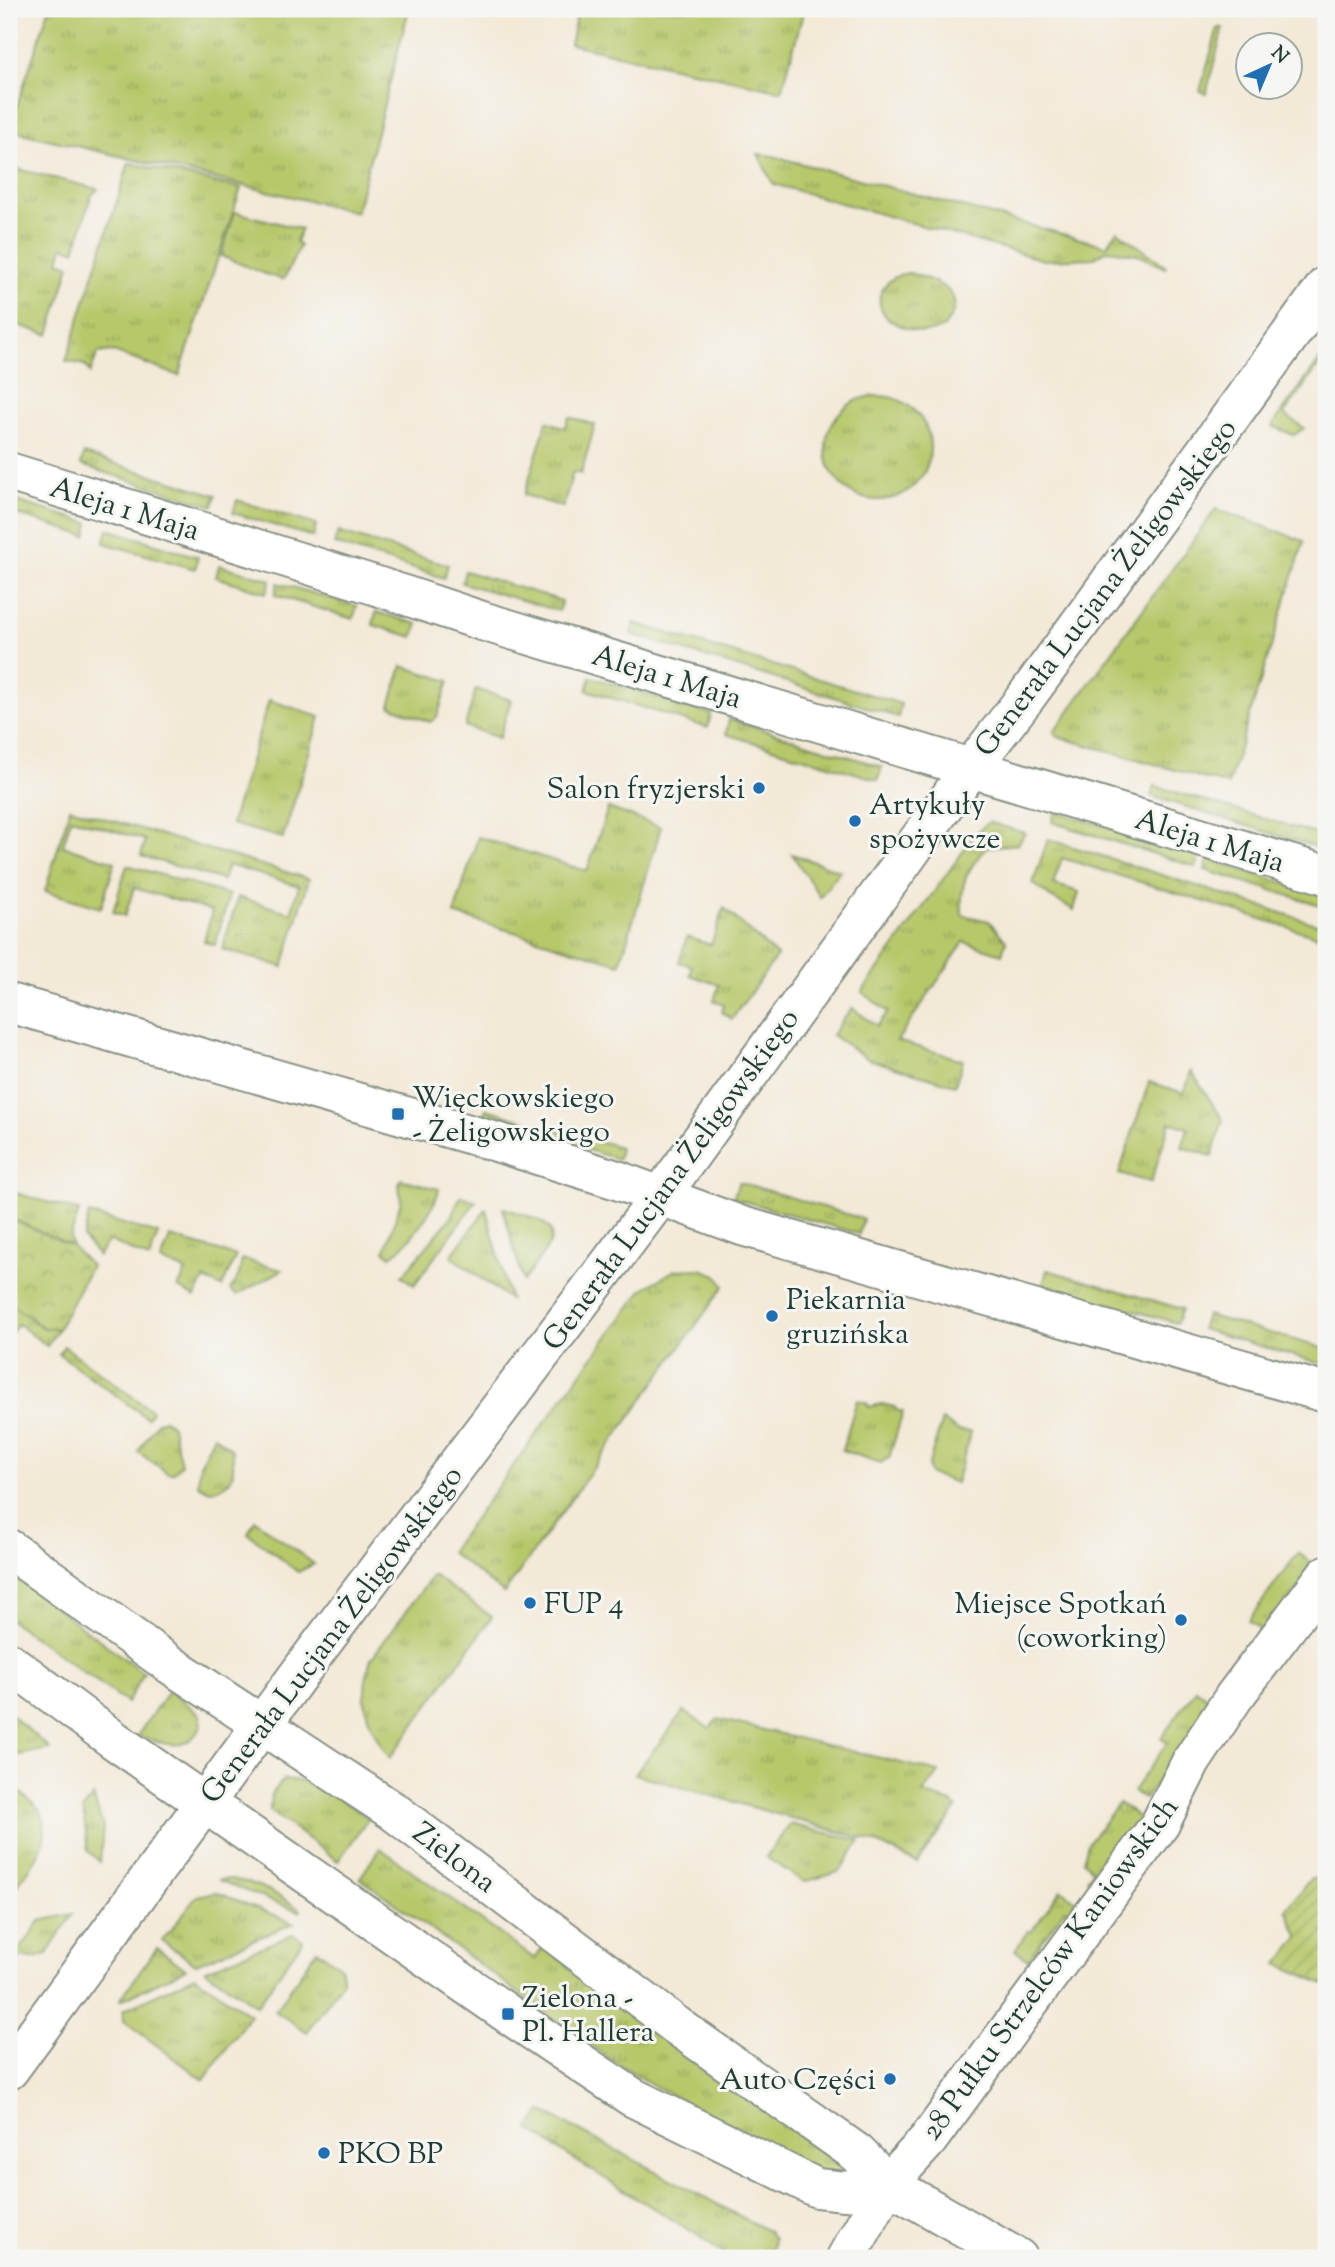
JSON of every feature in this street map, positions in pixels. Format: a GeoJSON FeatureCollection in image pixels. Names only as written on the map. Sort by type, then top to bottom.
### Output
{"type":"FeatureCollection","features":[{"type":"Feature","properties":{"kind":"street","name":"Generała Lucjana Żeligowskiego"},"geometry":{"type":"LineString","coordinates":[[9,2070],[262,1723],[660,1197],[971,768],[1026,697],[1326,286]]}},
{"type":"Feature","properties":{"kind":"street","name":"Aleja 1 Maja"},"geometry":{"type":"LineString","coordinates":[[9,472],[482,621],[1326,875]]}},
{"type":"Feature","properties":{"kind":"street"},"geometry":{"type":"LineString","coordinates":[[9,1003],[493,1141],[617,1180],[742,1226],[1326,1393]]}},
{"type":"Feature","properties":{"kind":"street","name":"Zielona"},"geometry":{"type":"LineString","coordinates":[[9,1549],[171,1665],[393,1811],[677,2026],[857,2153],[888,2184],[1018,2258]]}},
{"type":"Feature","properties":{"kind":"street","name":"28 Pułku Strzelców Kaniowskich"},"geometry":{"type":"LineString","coordinates":[[846,2258],[888,2184],[928,2140],[1160,1824],[1191,1762],[1234,1697],[1326,1575]]}},
{"type":"Feature","properties":{"kind":"street"},"geometry":{"type":"LineString","coordinates":[[9,1662],[114,1740],[508,2014],[632,2096],[817,2188],[845,2191],[888,2184]]}},
{"type":"Feature","properties":{"kind":"green space"},"geometry":{"type":"Polygon","coordinates":[[[49,9],[409,9],[356,212],[9,130],[49,9]]]}},
{"type":"Feature","properties":{"kind":"green space"},"geometry":{"type":"Polygon","coordinates":[[[578,9],[804,9],[782,91],[570,44],[578,9]]]}},
{"type":"Feature","properties":{"kind":"green space"},"geometry":{"type":"Polygon","coordinates":[[[1218,28],[1223,28],[1206,94],[1200,91],[1218,28]]]}},
{"type":"Feature","properties":{"kind":"green space"},"geometry":{"type":"Polygon","coordinates":[[[758,154],[1107,246],[1117,231],[1166,266],[1165,268],[1136,254],[1108,250],[1093,258],[1044,260],[773,184],[758,154]]]}},
{"type":"Feature","properties":{"kind":"green space"},"geometry":{"type":"Polygon","coordinates":[[[129,163],[241,188],[179,376],[111,351],[98,353],[90,373],[85,365],[66,361],[129,163]]]}},
{"type":"Feature","properties":{"kind":"green space"},"geometry":{"type":"Polygon","coordinates":[[[9,167],[98,189],[91,196],[75,250],[63,247],[59,261],[70,265],[49,335],[9,322],[9,167]]]}},
{"type":"Feature","properties":{"kind":"green space"},"geometry":{"type":"Polygon","coordinates":[[[235,212],[301,229],[296,242],[300,246],[284,279],[221,256],[235,212]]]}},
{"type":"Feature","properties":{"kind":"green space"},"geometry":{"type":"Polygon","coordinates":[[[909,273],[940,284],[953,297],[955,305],[952,315],[944,327],[930,332],[916,331],[896,324],[883,312],[880,305],[881,291],[895,277],[909,273]]]}},
{"type":"Feature","properties":{"kind":"green space"},"geometry":{"type":"Polygon","coordinates":[[[1326,351],[1326,356],[1284,414],[1304,428],[1294,435],[1272,426],[1326,351]]]}},
{"type":"Feature","properties":{"kind":"green space"},"geometry":{"type":"Polygon","coordinates":[[[878,396],[898,400],[915,411],[926,428],[930,448],[926,468],[915,485],[898,496],[878,500],[858,496],[841,485],[830,468],[826,448],[830,428],[841,411],[858,400],[878,396]]]}},
{"type":"Feature","properties":{"kind":"green space"},"geometry":{"type":"Polygon","coordinates":[[[569,417],[595,425],[581,474],[573,472],[563,507],[524,495],[547,421],[565,428],[569,417]]]}},
{"type":"Feature","properties":{"kind":"green space"},"geometry":{"type":"Polygon","coordinates":[[[84,454],[216,495],[213,506],[81,465],[84,454]]]}},
{"type":"Feature","properties":{"kind":"green space"},"geometry":{"type":"Polygon","coordinates":[[[9,499],[89,523],[86,536],[9,512],[9,499]]]}},
{"type":"Feature","properties":{"kind":"green space"},"geometry":{"type":"Polygon","coordinates":[[[237,500],[316,525],[313,537],[233,513],[237,500]]]}},
{"type":"Feature","properties":{"kind":"green space"},"geometry":{"type":"Polygon","coordinates":[[[1216,509],[1304,541],[1228,785],[1059,737],[1054,732],[1216,509]]]}},
{"type":"Feature","properties":{"kind":"green space"},"geometry":{"type":"Polygon","coordinates":[[[108,529],[198,557],[195,569],[104,543],[108,529]]]}},
{"type":"Feature","properties":{"kind":"green space"},"geometry":{"type":"Polygon","coordinates":[[[338,532],[448,565],[444,578],[334,544],[338,532]]]}},
{"type":"Feature","properties":{"kind":"green space"},"geometry":{"type":"Polygon","coordinates":[[[219,565],[271,580],[266,593],[216,577],[219,565]]]}},
{"type":"Feature","properties":{"kind":"green space"},"geometry":{"type":"Polygon","coordinates":[[[465,571],[562,601],[559,611],[462,583],[465,571]]]}},
{"type":"Feature","properties":{"kind":"green space"},"geometry":{"type":"Polygon","coordinates":[[[278,583],[357,606],[353,619],[275,595],[278,583]]]}},
{"type":"Feature","properties":{"kind":"green space"},"geometry":{"type":"Polygon","coordinates":[[[376,612],[418,624],[413,637],[373,625],[376,612]]]}},
{"type":"Feature","properties":{"kind":"green space"},"geometry":{"type":"Polygon","coordinates":[[[634,623],[901,704],[898,717],[631,634],[634,623]]]}},
{"type":"Feature","properties":{"kind":"green space"},"geometry":{"type":"Polygon","coordinates":[[[402,666],[449,681],[437,717],[430,722],[390,706],[402,666]]]}},
{"type":"Feature","properties":{"kind":"green space"},"geometry":{"type":"Polygon","coordinates":[[[591,677],[711,714],[708,728],[587,690],[591,677]]]}},
{"type":"Feature","properties":{"kind":"green space"},"geometry":{"type":"Polygon","coordinates":[[[476,689],[511,700],[499,738],[465,726],[476,689]]]}},
{"type":"Feature","properties":{"kind":"green space"},"geometry":{"type":"Polygon","coordinates":[[[269,700],[320,717],[283,838],[231,824],[269,700]]]}},
{"type":"Feature","properties":{"kind":"green space"},"geometry":{"type":"Polygon","coordinates":[[[729,719],[882,767],[878,780],[726,734],[729,719]]]}},
{"type":"Feature","properties":{"kind":"green space"},"geometry":{"type":"Polygon","coordinates":[[[1155,786],[1319,835],[1315,847],[1151,796],[1155,786]]]}},
{"type":"Feature","properties":{"kind":"green space"},"geometry":{"type":"Polygon","coordinates":[[[70,808],[309,879],[283,967],[222,949],[238,897],[291,913],[299,886],[228,865],[223,880],[141,856],[145,840],[71,818],[63,846],[115,862],[101,908],[45,891],[70,808]]]}},
{"type":"Feature","properties":{"kind":"green space"},"geometry":{"type":"Polygon","coordinates":[[[608,808],[661,827],[620,964],[454,914],[478,837],[587,871],[608,808]]]}},
{"type":"Feature","properties":{"kind":"green space"},"geometry":{"type":"Polygon","coordinates":[[[1056,811],[1199,856],[1196,867],[1052,822],[1056,811]]]}},
{"type":"Feature","properties":{"kind":"green space"},"geometry":{"type":"Polygon","coordinates":[[[989,822],[1025,833],[1018,844],[987,847],[974,863],[963,885],[962,915],[989,921],[1006,941],[1002,954],[964,942],[897,1041],[963,1060],[955,1085],[868,1059],[832,1035],[852,1008],[877,1026],[888,1012],[862,992],[977,832],[989,822]]]}},
{"type":"Feature","properties":{"kind":"green space"},"geometry":{"type":"Polygon","coordinates":[[[1048,839],[1326,927],[1326,939],[1062,858],[1053,884],[1079,892],[1074,910],[1033,883],[1048,839]]]}},
{"type":"Feature","properties":{"kind":"green space"},"geometry":{"type":"Polygon","coordinates":[[[792,854],[840,871],[820,897],[792,854]]]}},
{"type":"Feature","properties":{"kind":"green space"},"geometry":{"type":"Polygon","coordinates":[[[1208,859],[1326,896],[1326,907],[1205,870],[1208,859]]]}},
{"type":"Feature","properties":{"kind":"green space"},"geometry":{"type":"Polygon","coordinates":[[[127,865],[229,895],[215,945],[204,941],[212,911],[134,888],[125,916],[113,912],[127,865]]]}},
{"type":"Feature","properties":{"kind":"green space"},"geometry":{"type":"Polygon","coordinates":[[[724,908],[777,956],[732,1019],[722,1012],[724,1005],[714,1001],[719,985],[690,975],[692,966],[679,962],[687,937],[711,945],[724,908]]]}},
{"type":"Feature","properties":{"kind":"green space"},"geometry":{"type":"Polygon","coordinates":[[[1191,1071],[1223,1120],[1212,1156],[1182,1147],[1188,1128],[1170,1122],[1151,1182],[1119,1174],[1149,1082],[1184,1093],[1191,1071]]]}},
{"type":"Feature","properties":{"kind":"green space"},"geometry":{"type":"Polygon","coordinates":[[[486,1109],[620,1147],[618,1159],[483,1119],[486,1109]]]}},
{"type":"Feature","properties":{"kind":"green space"},"geometry":{"type":"Polygon","coordinates":[[[401,1179],[439,1189],[420,1226],[391,1256],[385,1251],[401,1202],[401,1179]]]}},
{"type":"Feature","properties":{"kind":"green space"},"geometry":{"type":"Polygon","coordinates":[[[739,1182],[863,1219],[859,1234],[733,1198],[739,1182]]]}},
{"type":"Feature","properties":{"kind":"green space"},"geometry":{"type":"Polygon","coordinates":[[[12,1192],[79,1211],[70,1238],[72,1246],[14,1220],[9,1226],[9,1199],[12,1192]]]}},
{"type":"Feature","properties":{"kind":"green space"},"geometry":{"type":"Polygon","coordinates":[[[461,1196],[476,1201],[414,1285],[402,1276],[449,1220],[461,1196]]]}},
{"type":"Feature","properties":{"kind":"green space"},"geometry":{"type":"Polygon","coordinates":[[[503,1208],[539,1221],[552,1233],[545,1252],[523,1281],[503,1208]]]}},
{"type":"Feature","properties":{"kind":"green space"},"geometry":{"type":"Polygon","coordinates":[[[486,1209],[510,1300],[451,1256],[486,1209]]]}},
{"type":"Feature","properties":{"kind":"green space"},"geometry":{"type":"Polygon","coordinates":[[[89,1214],[158,1234],[149,1259],[109,1240],[98,1256],[83,1238],[89,1214]]]}},
{"type":"Feature","properties":{"kind":"green space"},"geometry":{"type":"Polygon","coordinates":[[[14,1220],[72,1246],[91,1266],[58,1329],[44,1328],[9,1303],[9,1226],[14,1220]]]}},
{"type":"Feature","properties":{"kind":"green space"},"geometry":{"type":"Polygon","coordinates":[[[170,1237],[236,1256],[222,1287],[204,1279],[195,1297],[178,1288],[186,1271],[161,1261],[170,1237]]]}},
{"type":"Feature","properties":{"kind":"green space"},"geometry":{"type":"Polygon","coordinates":[[[242,1259],[282,1270],[237,1295],[230,1290],[239,1275],[242,1259]]]}},
{"type":"Feature","properties":{"kind":"green space"},"geometry":{"type":"Polygon","coordinates":[[[701,1269],[717,1275],[724,1286],[504,1593],[450,1552],[642,1290],[675,1270],[701,1269]]]}},
{"type":"Feature","properties":{"kind":"green space"},"geometry":{"type":"Polygon","coordinates":[[[1047,1270],[1182,1309],[1177,1323],[1043,1285],[1047,1270]]]}},
{"type":"Feature","properties":{"kind":"green space"},"geometry":{"type":"Polygon","coordinates":[[[9,1303],[44,1328],[58,1329],[47,1346],[18,1324],[9,1336],[9,1303]]]}},
{"type":"Feature","properties":{"kind":"green space"},"geometry":{"type":"Polygon","coordinates":[[[1206,1315],[1326,1349],[1326,1365],[1201,1329],[1206,1315]]]}},
{"type":"Feature","properties":{"kind":"green space"},"geometry":{"type":"Polygon","coordinates":[[[64,1346],[152,1411],[147,1418],[59,1354],[64,1346]]]}},
{"type":"Feature","properties":{"kind":"green space"},"geometry":{"type":"Polygon","coordinates":[[[857,1400],[867,1403],[869,1407],[882,1404],[903,1412],[889,1458],[880,1463],[842,1450],[857,1400]]]}},
{"type":"Feature","properties":{"kind":"green space"},"geometry":{"type":"Polygon","coordinates":[[[164,1419],[172,1426],[181,1464],[173,1473],[168,1473],[138,1452],[157,1422],[164,1419]]]}},
{"type":"Feature","properties":{"kind":"green space"},"geometry":{"type":"Polygon","coordinates":[[[942,1420],[958,1431],[971,1432],[956,1483],[930,1474],[928,1467],[942,1420]]]}},
{"type":"Feature","properties":{"kind":"green space"},"geometry":{"type":"Polygon","coordinates":[[[214,1435],[232,1450],[233,1471],[229,1481],[210,1491],[198,1485],[200,1464],[214,1435]]]}},
{"type":"Feature","properties":{"kind":"green space"},"geometry":{"type":"Polygon","coordinates":[[[255,1520],[314,1564],[298,1572],[248,1533],[255,1520]]]}},
{"type":"Feature","properties":{"kind":"green space"},"geometry":{"type":"Polygon","coordinates":[[[1298,1553],[1316,1566],[1256,1642],[1259,1628],[1248,1621],[1298,1553]]]}},
{"type":"Feature","properties":{"kind":"green space"},"geometry":{"type":"Polygon","coordinates":[[[9,1573],[144,1673],[127,1703],[9,1619],[9,1573]]]}},
{"type":"Feature","properties":{"kind":"green space"},"geometry":{"type":"Polygon","coordinates":[[[433,1575],[492,1617],[390,1758],[370,1723],[365,1699],[367,1673],[371,1659],[433,1575]]]}},
{"type":"Feature","properties":{"kind":"green space"},"geometry":{"type":"Polygon","coordinates":[[[1196,1689],[1215,1703],[1144,1799],[1133,1791],[1167,1743],[1161,1738],[1196,1689]]]}},
{"type":"Feature","properties":{"kind":"green space"},"geometry":{"type":"Polygon","coordinates":[[[169,1690],[200,1715],[202,1724],[196,1734],[190,1740],[175,1745],[137,1736],[169,1690]]]}},
{"type":"Feature","properties":{"kind":"green space"},"geometry":{"type":"Polygon","coordinates":[[[684,1711],[709,1728],[718,1719],[939,1772],[923,1794],[952,1803],[957,1808],[917,1863],[875,1842],[635,1774],[684,1711]]]}},
{"type":"Feature","properties":{"kind":"green space"},"geometry":{"type":"Polygon","coordinates":[[[9,1713],[50,1749],[19,1755],[9,1747],[9,1713]]]}},
{"type":"Feature","properties":{"kind":"green space"},"geometry":{"type":"Polygon","coordinates":[[[284,1779],[318,1787],[369,1818],[338,1861],[270,1811],[271,1795],[284,1779]]]}},
{"type":"Feature","properties":{"kind":"green space"},"geometry":{"type":"Polygon","coordinates":[[[9,1783],[41,1813],[45,1835],[38,1856],[12,1892],[9,1885],[9,1783]]]}},
{"type":"Feature","properties":{"kind":"green space"},"geometry":{"type":"Polygon","coordinates":[[[93,1796],[103,1826],[100,1862],[88,1851],[83,1809],[93,1796]]]}},
{"type":"Feature","properties":{"kind":"green space"},"geometry":{"type":"Polygon","coordinates":[[[1119,1803],[1144,1822],[1096,1886],[1087,1879],[1093,1870],[1083,1861],[1088,1843],[1119,1803]]]}},
{"type":"Feature","properties":{"kind":"green space"},"geometry":{"type":"Polygon","coordinates":[[[790,1824],[860,1841],[839,1872],[804,1882],[766,1857],[790,1824]]]}},
{"type":"Feature","properties":{"kind":"green space"},"geometry":{"type":"Polygon","coordinates":[[[380,1848],[535,1959],[544,1946],[584,1980],[841,2165],[842,2176],[833,2180],[661,2090],[610,2059],[360,1878],[380,1848]]]}},
{"type":"Feature","properties":{"kind":"green space"},"geometry":{"type":"Polygon","coordinates":[[[1311,1878],[1326,1884],[1326,1985],[1278,1964],[1299,1937],[1286,1910],[1311,1878]]]}},
{"type":"Feature","properties":{"kind":"green space"},"geometry":{"type":"Polygon","coordinates":[[[230,1879],[268,1890],[301,1910],[300,1912],[218,1880],[230,1879]]]}},
{"type":"Feature","properties":{"kind":"green space"},"geometry":{"type":"Polygon","coordinates":[[[1061,1890],[1083,1906],[1076,1916],[1065,1909],[1028,1960],[1015,1950],[1061,1890]]]}},
{"type":"Feature","properties":{"kind":"green space"},"geometry":{"type":"Polygon","coordinates":[[[216,1892],[294,1923],[196,1964],[162,1941],[197,1896],[216,1892]]]}},
{"type":"Feature","properties":{"kind":"green space"},"geometry":{"type":"Polygon","coordinates":[[[73,1914],[47,1954],[35,1958],[15,1957],[40,1921],[73,1914]]]}},
{"type":"Feature","properties":{"kind":"green space"},"geometry":{"type":"Polygon","coordinates":[[[293,1934],[303,1940],[257,2006],[205,1970],[293,1934]]]}},
{"type":"Feature","properties":{"kind":"green space"},"geometry":{"type":"Polygon","coordinates":[[[157,1948],[186,1969],[119,2001],[157,1948]]]}},
{"type":"Feature","properties":{"kind":"green space"},"geometry":{"type":"Polygon","coordinates":[[[317,1950],[340,1966],[343,1981],[307,2032],[275,2011],[317,1950]]]}},
{"type":"Feature","properties":{"kind":"green space"},"geometry":{"type":"Polygon","coordinates":[[[195,1976],[250,2015],[204,2080],[124,2021],[123,2010],[195,1976]]]}},
{"type":"Feature","properties":{"kind":"green space"},"geometry":{"type":"Polygon","coordinates":[[[542,2111],[768,2231],[774,2239],[772,2258],[729,2258],[697,2235],[570,2157],[529,2129],[542,2111]]]}},
{"type":"Feature","properties":{"kind":"place","name":"Salon fryzjerski"},"geometry":{"type":"Point","coordinates":[759,788]}},
{"type":"Feature","properties":{"kind":"place","name":"Artykuły spożywcze"},"geometry":{"type":"Point","coordinates":[855,821]}},
{"type":"Feature","properties":{"kind":"place","name":"Więckowskiego - Żeligowskiego"},"geometry":{"type":"Point","coordinates":[398,1114]}},
{"type":"Feature","properties":{"kind":"place","name":"Piekarnia gruzińska"},"geometry":{"type":"Point","coordinates":[772,1316]}},
{"type":"Feature","properties":{"kind":"place","name":"FUP 4"},"geometry":{"type":"Point","coordinates":[530,1603]}},
{"type":"Feature","properties":{"kind":"place","name":"Miejsce Spotkań (coworking)"},"geometry":{"type":"Point","coordinates":[1181,1620]}},
{"type":"Feature","properties":{"kind":"place","name":"Zielona - Pl. Hallera"},"geometry":{"type":"Point","coordinates":[508,2014]}},
{"type":"Feature","properties":{"kind":"place","name":"Auto Części"},"geometry":{"type":"Point","coordinates":[890,2079]}},
{"type":"Feature","properties":{"kind":"place","name":"PKO BP"},"geometry":{"type":"Point","coordinates":[324,2153]}}]}
